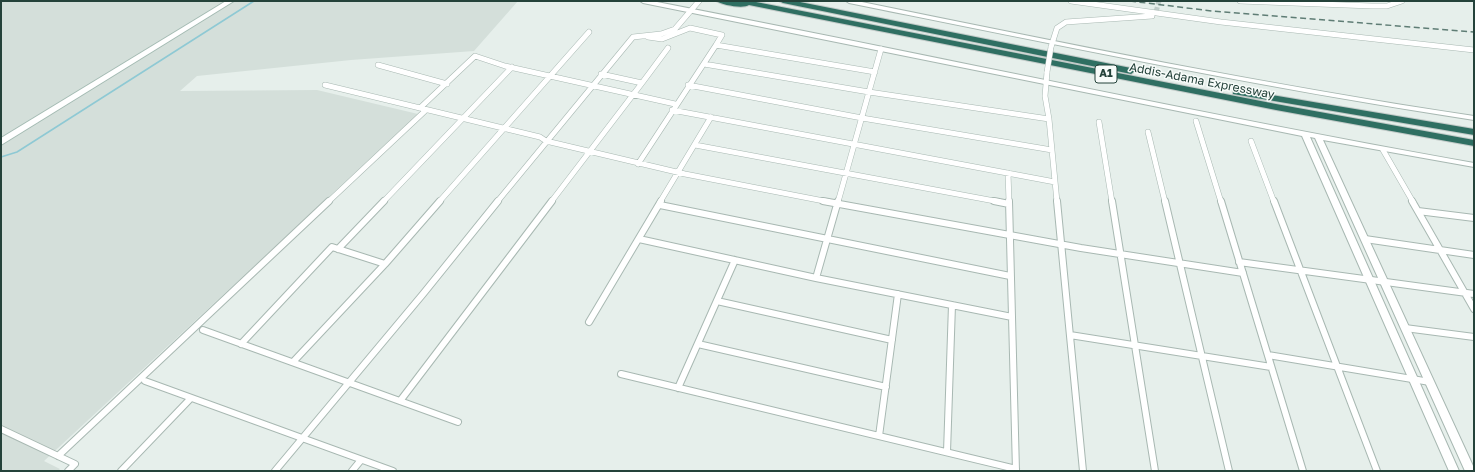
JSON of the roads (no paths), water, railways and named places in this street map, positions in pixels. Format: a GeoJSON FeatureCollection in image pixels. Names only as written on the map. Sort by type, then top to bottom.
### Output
{"type":"FeatureCollection","features":[{"type":"Feature","properties":{"kind":"highway"},"geometry":{"type":"LineString","coordinates":[[720,1],[796,13]]}},
{"type":"Feature","properties":{"kind":"highway","name":"Addis-Adama Expressway"},"geometry":{"type":"LineString","coordinates":[[739,1],[1276,107],[1474,142]]}},
{"type":"Feature","properties":{"kind":"highway","name":"Addis-Adama Expressway"},"geometry":{"type":"LineString","coordinates":[[783,1],[1209,87],[1474,132]]}},
{"type":"Feature","properties":{"kind":"main road"},"geometry":{"type":"LineString","coordinates":[[1,136],[222,1]]}},
{"type":"Feature","properties":{"kind":"main road"},"geometry":{"type":"LineString","coordinates":[[1,142],[231,1]]}},
{"type":"Feature","properties":{"kind":"street"},"geometry":{"type":"LineString","coordinates":[[643,1],[1044,83],[1383,150],[1474,165]]}},
{"type":"Feature","properties":{"kind":"street"},"geometry":{"type":"LineString","coordinates":[[275,471],[423,294],[546,141],[633,37],[661,34],[675,29],[699,1]]}},
{"type":"Feature","properties":{"kind":"street"},"geometry":{"type":"LineString","coordinates":[[849,1],[1052,44],[1232,78],[1376,104],[1474,118]]}},
{"type":"Feature","properties":{"kind":"street"},"geometry":{"type":"LineString","coordinates":[[1071,1],[1332,36],[1474,50]]}},
{"type":"Feature","properties":{"kind":"street"},"geometry":{"type":"LineString","coordinates":[[1240,1],[1372,6],[1395,5],[1402,1]]}},
{"type":"Feature","properties":{"kind":"street"},"geometry":{"type":"LineString","coordinates":[[1083,471],[1062,245],[1049,119],[1045,105],[1044,83],[1056,28],[1059,24],[1066,22],[1151,17],[1156,13]]}},
{"type":"Feature","properties":{"kind":"street"},"geometry":{"type":"LineString","coordinates":[[638,164],[675,104],[704,64],[722,34],[690,28],[676,35],[662,39],[640,36]]}},
{"type":"Feature","properties":{"kind":"street"},"geometry":{"type":"LineString","coordinates":[[293,362],[384,264],[502,128],[589,32]]}},
{"type":"Feature","properties":{"kind":"street"},"geometry":{"type":"LineString","coordinates":[[716,44],[875,72]]}},
{"type":"Feature","properties":{"kind":"street"},"geometry":{"type":"LineString","coordinates":[[400,401],[591,152],[668,48]]}},
{"type":"Feature","properties":{"kind":"street"},"geometry":{"type":"LineString","coordinates":[[816,278],[882,49]]}},
{"type":"Feature","properties":{"kind":"street"},"geometry":{"type":"LineString","coordinates":[[58,456],[423,109],[475,56],[549,76],[675,104]]}},
{"type":"Feature","properties":{"kind":"street"},"geometry":{"type":"LineString","coordinates":[[704,64],[869,92],[1049,119]]}},
{"type":"Feature","properties":{"kind":"street"},"geometry":{"type":"LineString","coordinates":[[378,65],[447,84]]}},
{"type":"Feature","properties":{"kind":"street"},"geometry":{"type":"LineString","coordinates":[[338,249],[512,67]]}},
{"type":"Feature","properties":{"kind":"street"},"geometry":{"type":"LineString","coordinates":[[601,74],[642,83]]}},
{"type":"Feature","properties":{"kind":"street"},"geometry":{"type":"LineString","coordinates":[[325,85],[540,137],[546,141],[678,173],[1009,236],[1180,265],[1243,273]]}},
{"type":"Feature","properties":{"kind":"street"},"geometry":{"type":"LineString","coordinates":[[688,85],[862,118],[1052,150]]}},
{"type":"Feature","properties":{"kind":"street"},"geometry":{"type":"LineString","coordinates":[[672,110],[1055,182]]}},
{"type":"Feature","properties":{"kind":"street"},"geometry":{"type":"LineString","coordinates":[[589,322],[711,117]]}},
{"type":"Feature","properties":{"kind":"street"},"geometry":{"type":"LineString","coordinates":[[1196,121],[1303,471]]}},
{"type":"Feature","properties":{"kind":"street"},"geometry":{"type":"LineString","coordinates":[[1099,122],[1119,255],[1155,471]]}},
{"type":"Feature","properties":{"kind":"street"},"geometry":{"type":"LineString","coordinates":[[1148,132],[1229,471]]}},
{"type":"Feature","properties":{"kind":"street"},"geometry":{"type":"LineString","coordinates":[[1305,134],[1454,471]]}},
{"type":"Feature","properties":{"kind":"street"},"geometry":{"type":"LineString","coordinates":[[1318,137],[1470,471]]}},
{"type":"Feature","properties":{"kind":"street"},"geometry":{"type":"LineString","coordinates":[[1251,141],[1302,271],[1377,471]]}},
{"type":"Feature","properties":{"kind":"street"},"geometry":{"type":"LineString","coordinates":[[695,145],[1008,204]]}},
{"type":"Feature","properties":{"kind":"street"},"geometry":{"type":"LineString","coordinates":[[1383,150],[1474,309]]}},
{"type":"Feature","properties":{"kind":"street"},"geometry":{"type":"LineString","coordinates":[[621,374],[1016,470],[1008,173]]}},
{"type":"Feature","properties":{"kind":"street"},"geometry":{"type":"LineString","coordinates":[[660,205],[1010,276]]}},
{"type":"Feature","properties":{"kind":"street"},"geometry":{"type":"LineString","coordinates":[[1418,211],[1474,218]]}},
{"type":"Feature","properties":{"kind":"street"},"geometry":{"type":"LineString","coordinates":[[639,239],[816,278],[1012,317]]}},
{"type":"Feature","properties":{"kind":"street"},"geometry":{"type":"LineString","coordinates":[[1365,239],[1474,255]]}},
{"type":"Feature","properties":{"kind":"street"},"geometry":{"type":"LineString","coordinates":[[242,344],[332,247],[384,264]]}},
{"type":"Feature","properties":{"kind":"street"},"geometry":{"type":"LineString","coordinates":[[678,388],[735,260]]}},
{"type":"Feature","properties":{"kind":"street"},"geometry":{"type":"LineString","coordinates":[[1239,262],[1384,283],[1474,294]]}},
{"type":"Feature","properties":{"kind":"street"},"geometry":{"type":"LineString","coordinates":[[879,436],[898,294]]}},
{"type":"Feature","properties":{"kind":"street"},"geometry":{"type":"LineString","coordinates":[[717,301],[892,340]]}},
{"type":"Feature","properties":{"kind":"street"},"geometry":{"type":"LineString","coordinates":[[947,452],[952,305]]}},
{"type":"Feature","properties":{"kind":"street"},"geometry":{"type":"LineString","coordinates":[[1405,328],[1474,336]]}},
{"type":"Feature","properties":{"kind":"street"},"geometry":{"type":"LineString","coordinates":[[203,330],[458,422]]}},
{"type":"Feature","properties":{"kind":"street"},"geometry":{"type":"LineString","coordinates":[[1070,335],[1271,367]]}},
{"type":"Feature","properties":{"kind":"street"},"geometry":{"type":"LineString","coordinates":[[698,344],[886,387]]}},
{"type":"Feature","properties":{"kind":"street"},"geometry":{"type":"LineString","coordinates":[[1268,355],[1430,382]]}},
{"type":"Feature","properties":{"kind":"street"},"geometry":{"type":"LineString","coordinates":[[145,381],[393,471]]}},
{"type":"Feature","properties":{"kind":"street"},"geometry":{"type":"LineString","coordinates":[[121,471],[191,398]]}},
{"type":"Feature","properties":{"kind":"street"},"geometry":{"type":"LineString","coordinates":[[1,430],[75,464],[68,471]]}},
{"type":"Feature","properties":{"kind":"street"},"geometry":{"type":"LineString","coordinates":[[352,471],[361,460]]}},
{"type":"Feature","properties":{"kind":"waterway"},"geometry":{"type":"LineString","coordinates":[[1,157],[17,152],[254,1]]}},
{"type":"Feature","properties":{"kind":"tunnel"},"geometry":{"type":"LineString","coordinates":[[1156,12],[1159,1]]}},
{"type":"Feature","properties":{"kind":"railway"},"geometry":{"type":"LineString","coordinates":[[1130,1],[1212,11],[1474,32]]}}]}
